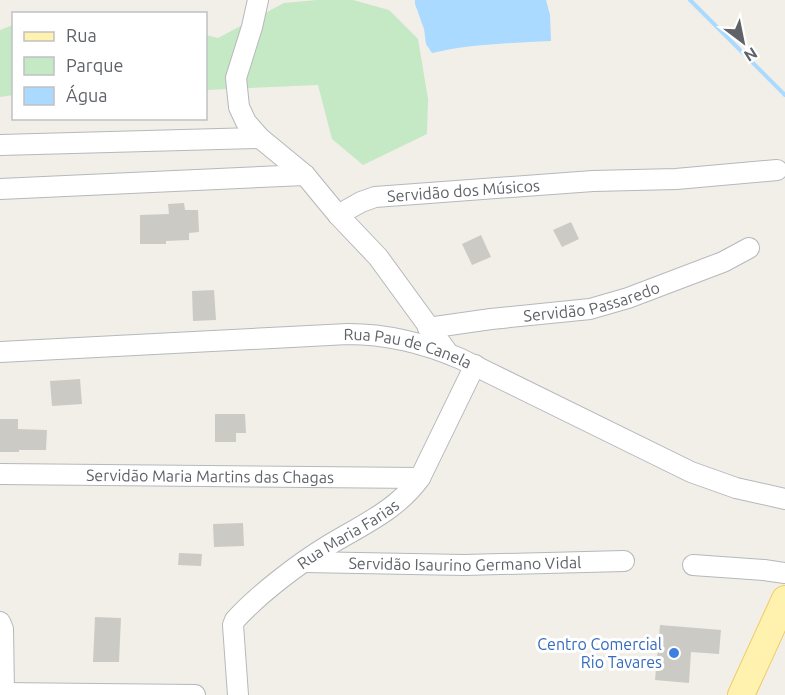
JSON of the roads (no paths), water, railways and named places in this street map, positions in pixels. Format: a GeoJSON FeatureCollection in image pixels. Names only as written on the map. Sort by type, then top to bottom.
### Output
{"type":"FeatureCollection","features":[{"type":"Feature","properties":{"kind":"main road"},"geometry":{"type":"LineString","coordinates":[[741,695],[778,627],[785,599]]}},
{"type":"Feature","properties":{"kind":"street"},"geometry":{"type":"LineString","coordinates":[[258,0],[236,78],[239,107],[246,122],[260,138],[345,211],[448,353]]}},
{"type":"Feature","properties":{"kind":"street"},"geometry":{"type":"LineString","coordinates":[[0,145],[260,138]]}},
{"type":"Feature","properties":{"kind":"street","name":"Servidão dos Músicos"},"geometry":{"type":"LineString","coordinates":[[345,211],[375,197],[514,192],[593,181],[676,179],[777,170]]}},
{"type":"Feature","properties":{"kind":"street"},"geometry":{"type":"LineString","coordinates":[[0,189],[305,175]]}},
{"type":"Feature","properties":{"kind":"street","name":"Servidão Passaredo"},"geometry":{"type":"LineString","coordinates":[[428,328],[590,309],[628,298],[723,262],[749,248]]}},
{"type":"Feature","properties":{"kind":"street","name":"Rua Pau de Canela"},"geometry":{"type":"LineString","coordinates":[[0,352],[368,334],[403,338],[475,365],[691,472],[736,488],[785,499]]}},
{"type":"Feature","properties":{"kind":"street","name":"Rua Maria Farias"},"geometry":{"type":"LineString","coordinates":[[238,695],[234,625],[236,620],[274,585],[305,562],[391,508],[403,498],[420,478],[475,365]]}},
{"type":"Feature","properties":{"kind":"street","name":"Servidão Maria Martins das Chagas"},"geometry":{"type":"LineString","coordinates":[[0,474],[420,478]]}},
{"type":"Feature","properties":{"kind":"street","name":"Servidão Isaurino Germano Vidal"},"geometry":{"type":"LineString","coordinates":[[305,562],[464,565],[624,561]]}},
{"type":"Feature","properties":{"kind":"street"},"geometry":{"type":"LineString","coordinates":[[693,565],[785,573]]}},
{"type":"Feature","properties":{"kind":"street"},"geometry":{"type":"LineString","coordinates":[[0,622],[3,629],[2,693],[195,695]]}},
{"type":"Feature","properties":{"kind":"water"},"geometry":{"type":"Polygon","coordinates":[[[415,0],[546,0],[550,15],[551,41],[476,46],[432,53],[426,44],[415,0]]]}},
{"type":"Feature","properties":{"kind":"waterway"},"geometry":{"type":"LineString","coordinates":[[690,0],[785,95]]}},
{"type":"Feature","properties":{"kind":"place","name":"Centro Comercial Rio Tavares"},"geometry":{"type":"Point","coordinates":[674,653]}}]}
